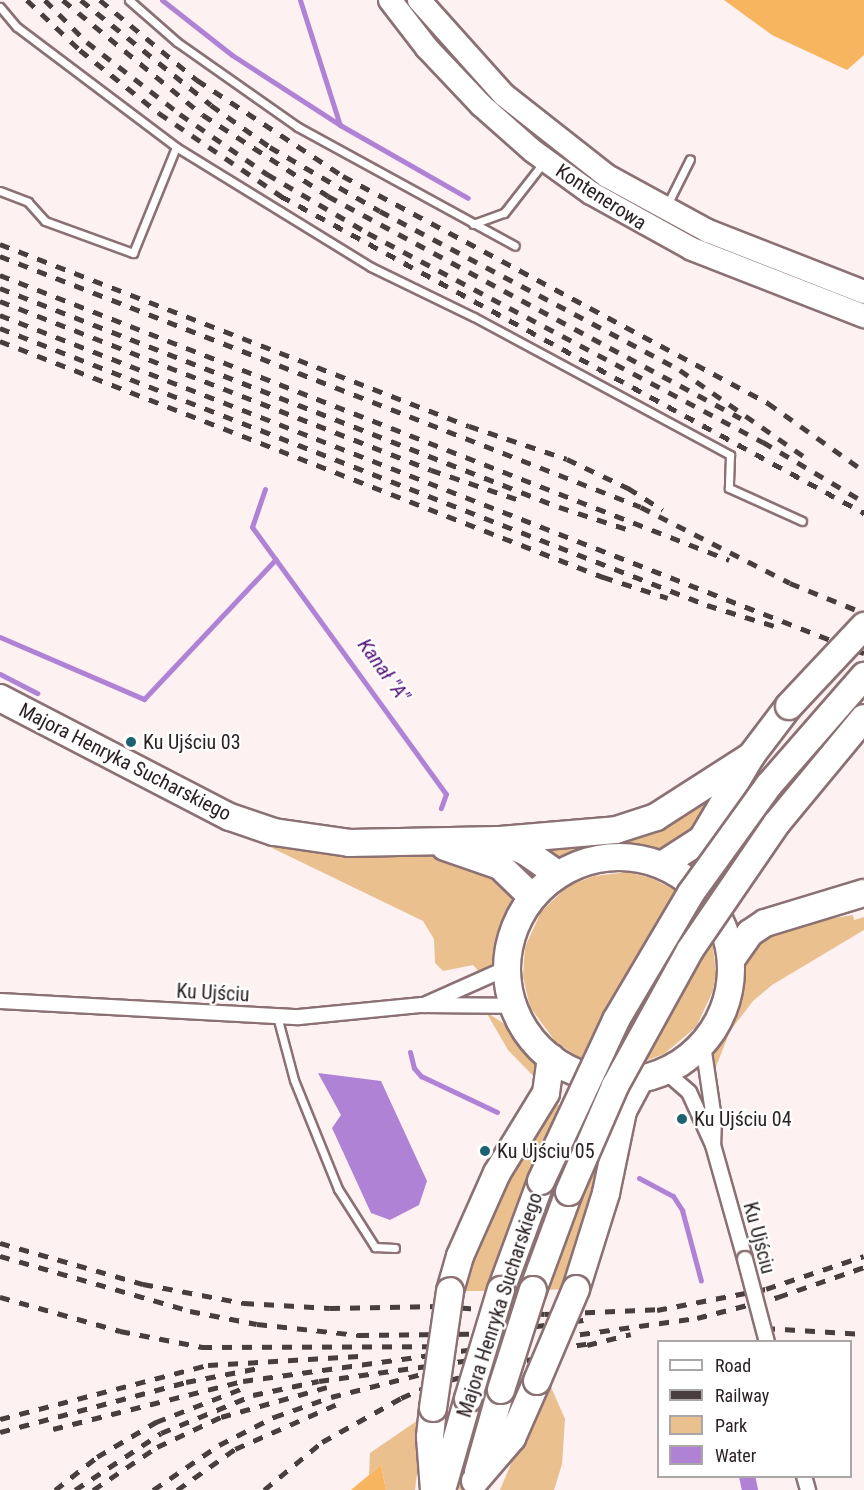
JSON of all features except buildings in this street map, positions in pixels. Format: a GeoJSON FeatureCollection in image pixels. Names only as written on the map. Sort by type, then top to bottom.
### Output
{"type":"FeatureCollection","features":[{"type":"Feature","properties":{"kind":"highway"},"geometry":{"type":"LineString","coordinates":[[662,865],[702,839],[751,756],[789,706],[864,626]]}},
{"type":"Feature","properties":{"kind":"highway","name":"Majora Henryka Sucharskiego"},"geometry":{"type":"LineString","coordinates":[[442,1490],[501,1290],[541,1181],[616,1020],[691,893],[769,785],[864,676]]}},
{"type":"Feature","properties":{"kind":"highway","name":"Majora Henryka Sucharskiego"},"geometry":{"type":"LineString","coordinates":[[0,698],[230,817],[303,838],[349,843],[430,844],[472,838],[500,840],[526,852],[558,874]]}},
{"type":"Feature","properties":{"kind":"highway","name":"Majora Henryka Sucharskiego"},"geometry":{"type":"LineString","coordinates":[[474,1486],[501,1390],[533,1290],[569,1192],[620,1077],[690,950],[777,823],[864,718]]}},
{"type":"Feature","properties":{"kind":"highway"},"geometry":{"type":"LineString","coordinates":[[500,840],[616,830],[656,817],[751,756]]}},
{"type":"Feature","properties":{"kind":"highway","name":"Majora Henryka Sucharskiego"},"geometry":{"type":"LineString","coordinates":[[430,844],[500,866],[532,897]]}},
{"type":"Feature","properties":{"kind":"highway"},"geometry":{"type":"LineString","coordinates":[[621,857],[662,865],[709,901],[724,929],[730,960],[723,1009],[703,1045],[666,1072],[640,1079],[599,1078],[551,1057],[531,1038],[513,1006],[507,968],[512,933],[532,897],[558,874],[597,860],[621,857]]}},
{"type":"Feature","properties":{"kind":"highway"},"geometry":{"type":"LineString","coordinates":[[730,960],[750,933],[765,922],[864,893]]}},
{"type":"Feature","properties":{"kind":"highway"},"geometry":{"type":"LineString","coordinates":[[434,1490],[430,1437],[450,1291],[460,1256],[497,1173],[546,1093],[551,1057]]}},
{"type":"Feature","properties":{"kind":"highway"},"geometry":{"type":"LineString","coordinates":[[474,1486],[512,1438],[576,1289],[606,1193],[623,1111],[640,1079]]}},
{"type":"Feature","properties":{"kind":"main road","name":"Kontenerowa"},"geometry":{"type":"LineString","coordinates":[[390,0],[460,84],[545,161],[654,230],[692,249],[864,316]]}},
{"type":"Feature","properties":{"kind":"main road","name":"Kontenerowa"},"geometry":{"type":"LineString","coordinates":[[419,0],[476,67],[538,125],[607,176],[664,210],[759,253],[864,292]]}},
{"type":"Feature","properties":{"kind":"street","name":"Ku Ujściu"},"geometry":{"type":"LineString","coordinates":[[422,1005],[507,968]]}},
{"type":"Feature","properties":{"kind":"street","name":"Ku Ujściu"},"geometry":{"type":"LineString","coordinates":[[0,1001],[277,1016],[336,1016],[422,1005],[513,1006]]}},
{"type":"Feature","properties":{"kind":"street","name":"Ku Ujściu"},"geometry":{"type":"LineString","coordinates":[[703,1045],[714,1119],[713,1145]]}},
{"type":"Feature","properties":{"kind":"street","name":"Ku Ujściu"},"geometry":{"type":"LineString","coordinates":[[666,1072],[689,1092],[713,1145],[767,1340]]}},
{"type":"Feature","properties":{"kind":"lane"},"geometry":{"type":"LineString","coordinates":[[129,0],[177,42],[298,127],[515,246]]}},
{"type":"Feature","properties":{"kind":"lane"},"geometry":{"type":"LineString","coordinates":[[0,7],[17,27],[176,147],[371,267],[474,317],[730,455],[729,488],[802,521]]}},
{"type":"Feature","properties":{"kind":"lane"},"geometry":{"type":"LineString","coordinates":[[0,191],[28,202],[45,221],[133,254],[176,147]]}},
{"type":"Feature","properties":{"kind":"lane"},"geometry":{"type":"LineString","coordinates":[[654,230],[690,159]]}},
{"type":"Feature","properties":{"kind":"lane"},"geometry":{"type":"LineString","coordinates":[[473,224],[504,213],[545,161]]}},
{"type":"Feature","properties":{"kind":"lane"},"geometry":{"type":"LineString","coordinates":[[277,1016],[294,1080],[338,1190],[375,1247],[395,1248]]}},
{"type":"Feature","properties":{"kind":"green space"},"geometry":{"type":"Polygon","coordinates":[[[724,781],[701,824],[666,849],[605,847],[558,858],[530,845],[724,781]]]}},
{"type":"Feature","properties":{"kind":"green space"},"geometry":{"type":"Polygon","coordinates":[[[231,828],[399,855],[437,854],[478,862],[510,890],[512,897],[493,963],[481,974],[473,965],[443,971],[435,963],[434,939],[423,921],[231,828]]]}},
{"type":"Feature","properties":{"kind":"green space"},"geometry":{"type":"Polygon","coordinates":[[[628,872],[651,878],[677,891],[581,1059],[555,1041],[530,1007],[523,977],[525,947],[541,912],[568,886],[594,876],[628,872]]]}},
{"type":"Feature","properties":{"kind":"green space"},"geometry":{"type":"Polygon","coordinates":[[[853,915],[854,920],[864,917],[864,930],[772,985],[753,1001],[730,1031],[712,1077],[712,1053],[733,1016],[746,957],[763,935],[803,923],[853,915]]]}},
{"type":"Feature","properties":{"kind":"green space"},"geometry":{"type":"Polygon","coordinates":[[[712,939],[716,973],[713,991],[696,1027],[664,1054],[640,1063],[712,939]]]}},
{"type":"Feature","properties":{"kind":"green space"},"geometry":{"type":"Polygon","coordinates":[[[486,1012],[509,1027],[537,1064],[541,1084],[508,1050],[486,1012]]]}},
{"type":"Feature","properties":{"kind":"green space"},"geometry":{"type":"Polygon","coordinates":[[[549,1104],[560,1105],[488,1291],[459,1291],[483,1221],[549,1104]]]}},
{"type":"Feature","properties":{"kind":"green space"},"geometry":{"type":"Polygon","coordinates":[[[583,1111],[589,1113],[529,1295],[524,1294],[583,1111]]]}},
{"type":"Feature","properties":{"kind":"green space"},"geometry":{"type":"Polygon","coordinates":[[[611,1122],[603,1167],[565,1289],[546,1290],[611,1122]]]}},
{"type":"Feature","properties":{"kind":"green space"},"geometry":{"type":"Polygon","coordinates":[[[547,1378],[565,1419],[562,1464],[554,1490],[500,1490],[547,1378]]]}},
{"type":"Feature","properties":{"kind":"green space"},"geometry":{"type":"Polygon","coordinates":[[[480,1390],[490,1393],[462,1490],[453,1487],[480,1390]]]}},
{"type":"Feature","properties":{"kind":"green space"},"geometry":{"type":"Polygon","coordinates":[[[424,1416],[415,1490],[386,1490],[381,1465],[369,1475],[370,1453],[424,1416]]]}},
{"type":"Feature","properties":{"kind":"shaded area"},"geometry":{"type":"Polygon","coordinates":[[[724,0],[864,0],[864,55],[847,70],[772,35],[724,0]]]}},
{"type":"Feature","properties":{"kind":"shaded area"},"geometry":{"type":"Polygon","coordinates":[[[381,1465],[386,1490],[351,1490],[381,1465]]]}},
{"type":"Feature","properties":{"kind":"water"},"geometry":{"type":"Polygon","coordinates":[[[318,1073],[381,1081],[427,1181],[419,1205],[390,1220],[371,1213],[332,1128],[341,1115],[318,1073]]]}},
{"type":"Feature","properties":{"kind":"waterway"},"geometry":{"type":"LineString","coordinates":[[162,0],[232,55],[340,125],[468,198]]}},
{"type":"Feature","properties":{"kind":"waterway"},"geometry":{"type":"LineString","coordinates":[[300,0],[340,125]]}},
{"type":"Feature","properties":{"kind":"waterway","name":"Kanał \"A\""},"geometry":{"type":"LineString","coordinates":[[265,489],[252,527],[446,794],[441,808]]}},
{"type":"Feature","properties":{"kind":"waterway"},"geometry":{"type":"LineString","coordinates":[[0,637],[144,699],[276,559]]}},
{"type":"Feature","properties":{"kind":"waterway"},"geometry":{"type":"LineString","coordinates":[[0,674],[37,693]]}},
{"type":"Feature","properties":{"kind":"waterway","name":"Kanał \"A\""},"geometry":{"type":"LineString","coordinates":[[410,1052],[414,1068],[421,1076],[497,1112]]}},
{"type":"Feature","properties":{"kind":"waterway","name":"Kanał \"A\""},"geometry":{"type":"LineString","coordinates":[[639,1178],[673,1196],[682,1210],[701,1281]]}},
{"type":"Feature","properties":{"kind":"waterway","name":"Kanał \"A\""},"geometry":{"type":"LineString","coordinates":[[747,1478],[750,1490]]}},
{"type":"Feature","properties":{"kind":"railway"},"geometry":{"type":"LineString","coordinates":[[27,0],[80,50],[159,113],[281,196],[864,513]]}},
{"type":"Feature","properties":{"kind":"railway"},"geometry":{"type":"LineString","coordinates":[[45,0],[87,42],[180,114],[267,174],[368,233],[763,442],[864,502]]}},
{"type":"Feature","properties":{"kind":"railway"},"geometry":{"type":"LineString","coordinates":[[63,0],[203,115],[328,196],[741,418]]}},
{"type":"Feature","properties":{"kind":"railway"},"geometry":{"type":"LineString","coordinates":[[81,0],[211,105],[270,147],[380,211],[680,370],[806,458]]}},
{"type":"Feature","properties":{"kind":"railway"},"geometry":{"type":"LineString","coordinates":[[100,0],[197,80],[343,176],[768,403],[864,471]]}},
{"type":"Feature","properties":{"kind":"railway"},"geometry":{"type":"LineString","coordinates":[[0,244],[469,426],[567,459],[628,488],[663,510]]}},
{"type":"Feature","properties":{"kind":"railway"},"geometry":{"type":"LineString","coordinates":[[0,256],[641,507],[790,583],[864,613]]}},
{"type":"Feature","properties":{"kind":"railway"},"geometry":{"type":"LineString","coordinates":[[0,275],[729,560]]}},
{"type":"Feature","properties":{"kind":"railway"},"geometry":{"type":"LineString","coordinates":[[0,288],[559,507],[633,531]]}},
{"type":"Feature","properties":{"kind":"railway"},"geometry":{"type":"LineString","coordinates":[[0,301],[431,470],[522,501]]}},
{"type":"Feature","properties":{"kind":"railway"},"geometry":{"type":"LineString","coordinates":[[0,315],[864,653]]}},
{"type":"Feature","properties":{"kind":"railway"},"geometry":{"type":"LineString","coordinates":[[0,328],[707,605],[781,628]]}},
{"type":"Feature","properties":{"kind":"railway"},"geometry":{"type":"LineString","coordinates":[[0,341],[603,577],[668,598]]}},
{"type":"Feature","properties":{"kind":"railway"},"geometry":{"type":"LineString","coordinates":[[0,1243],[143,1284],[244,1303],[330,1308],[441,1306],[545,1314],[664,1309]]}},
{"type":"Feature","properties":{"kind":"railway"},"geometry":{"type":"LineString","coordinates":[[0,1256],[190,1311],[257,1324],[359,1335],[525,1333]]}},
{"type":"Feature","properties":{"kind":"railway"},"geometry":{"type":"LineString","coordinates":[[657,1310],[766,1289],[864,1256]]}},
{"type":"Feature","properties":{"kind":"railway"},"geometry":{"type":"LineString","coordinates":[[53,1429],[243,1381],[697,1318],[778,1297],[864,1267]]}},
{"type":"Feature","properties":{"kind":"railway"},"geometry":{"type":"LineString","coordinates":[[0,1297],[120,1331],[202,1347],[434,1346]]}},
{"type":"Feature","properties":{"kind":"railway"},"geometry":{"type":"LineString","coordinates":[[514,1329],[583,1320]]}},
{"type":"Feature","properties":{"kind":"railway"},"geometry":{"type":"LineString","coordinates":[[765,1328],[864,1334]]}},
{"type":"Feature","properties":{"kind":"railway"},"geometry":{"type":"LineString","coordinates":[[587,1345],[631,1334]]}},
{"type":"Feature","properties":{"kind":"railway"},"geometry":{"type":"LineString","coordinates":[[75,1490],[161,1433],[253,1395],[319,1381],[594,1343]]}},
{"type":"Feature","properties":{"kind":"railway"},"geometry":{"type":"LineString","coordinates":[[0,1419],[208,1365],[359,1356]]}},
{"type":"Feature","properties":{"kind":"railway"},"geometry":{"type":"LineString","coordinates":[[264,1490],[322,1442],[401,1398],[430,1385],[535,1358]]}},
{"type":"Feature","properties":{"kind":"railway"},"geometry":{"type":"LineString","coordinates":[[0,1432],[186,1382],[259,1368]]}},
{"type":"Feature","properties":{"kind":"railway"},"geometry":{"type":"LineString","coordinates":[[153,1490],[219,1445],[274,1417],[331,1397],[422,1374]]}},
{"type":"Feature","properties":{"kind":"railway"},"geometry":{"type":"LineString","coordinates":[[55,1490],[97,1457],[156,1422],[246,1387]]}},
{"type":"Feature","properties":{"kind":"railway"},"geometry":{"type":"LineString","coordinates":[[93,1490],[157,1447],[221,1417],[327,1387]]}},
{"type":"Feature","properties":{"kind":"railway"},"geometry":{"type":"LineString","coordinates":[[177,1490],[235,1449],[337,1404]]}},
{"type":"Feature","properties":{"kind":"place","name":"Ku Ujściu 03"},"geometry":{"type":"Point","coordinates":[131,742]}},
{"type":"Feature","properties":{"kind":"place","name":"Ku Ujściu 04"},"geometry":{"type":"Point","coordinates":[682,1119]}},
{"type":"Feature","properties":{"kind":"place","name":"Ku Ujściu 05"},"geometry":{"type":"Point","coordinates":[485,1151]}}]}
